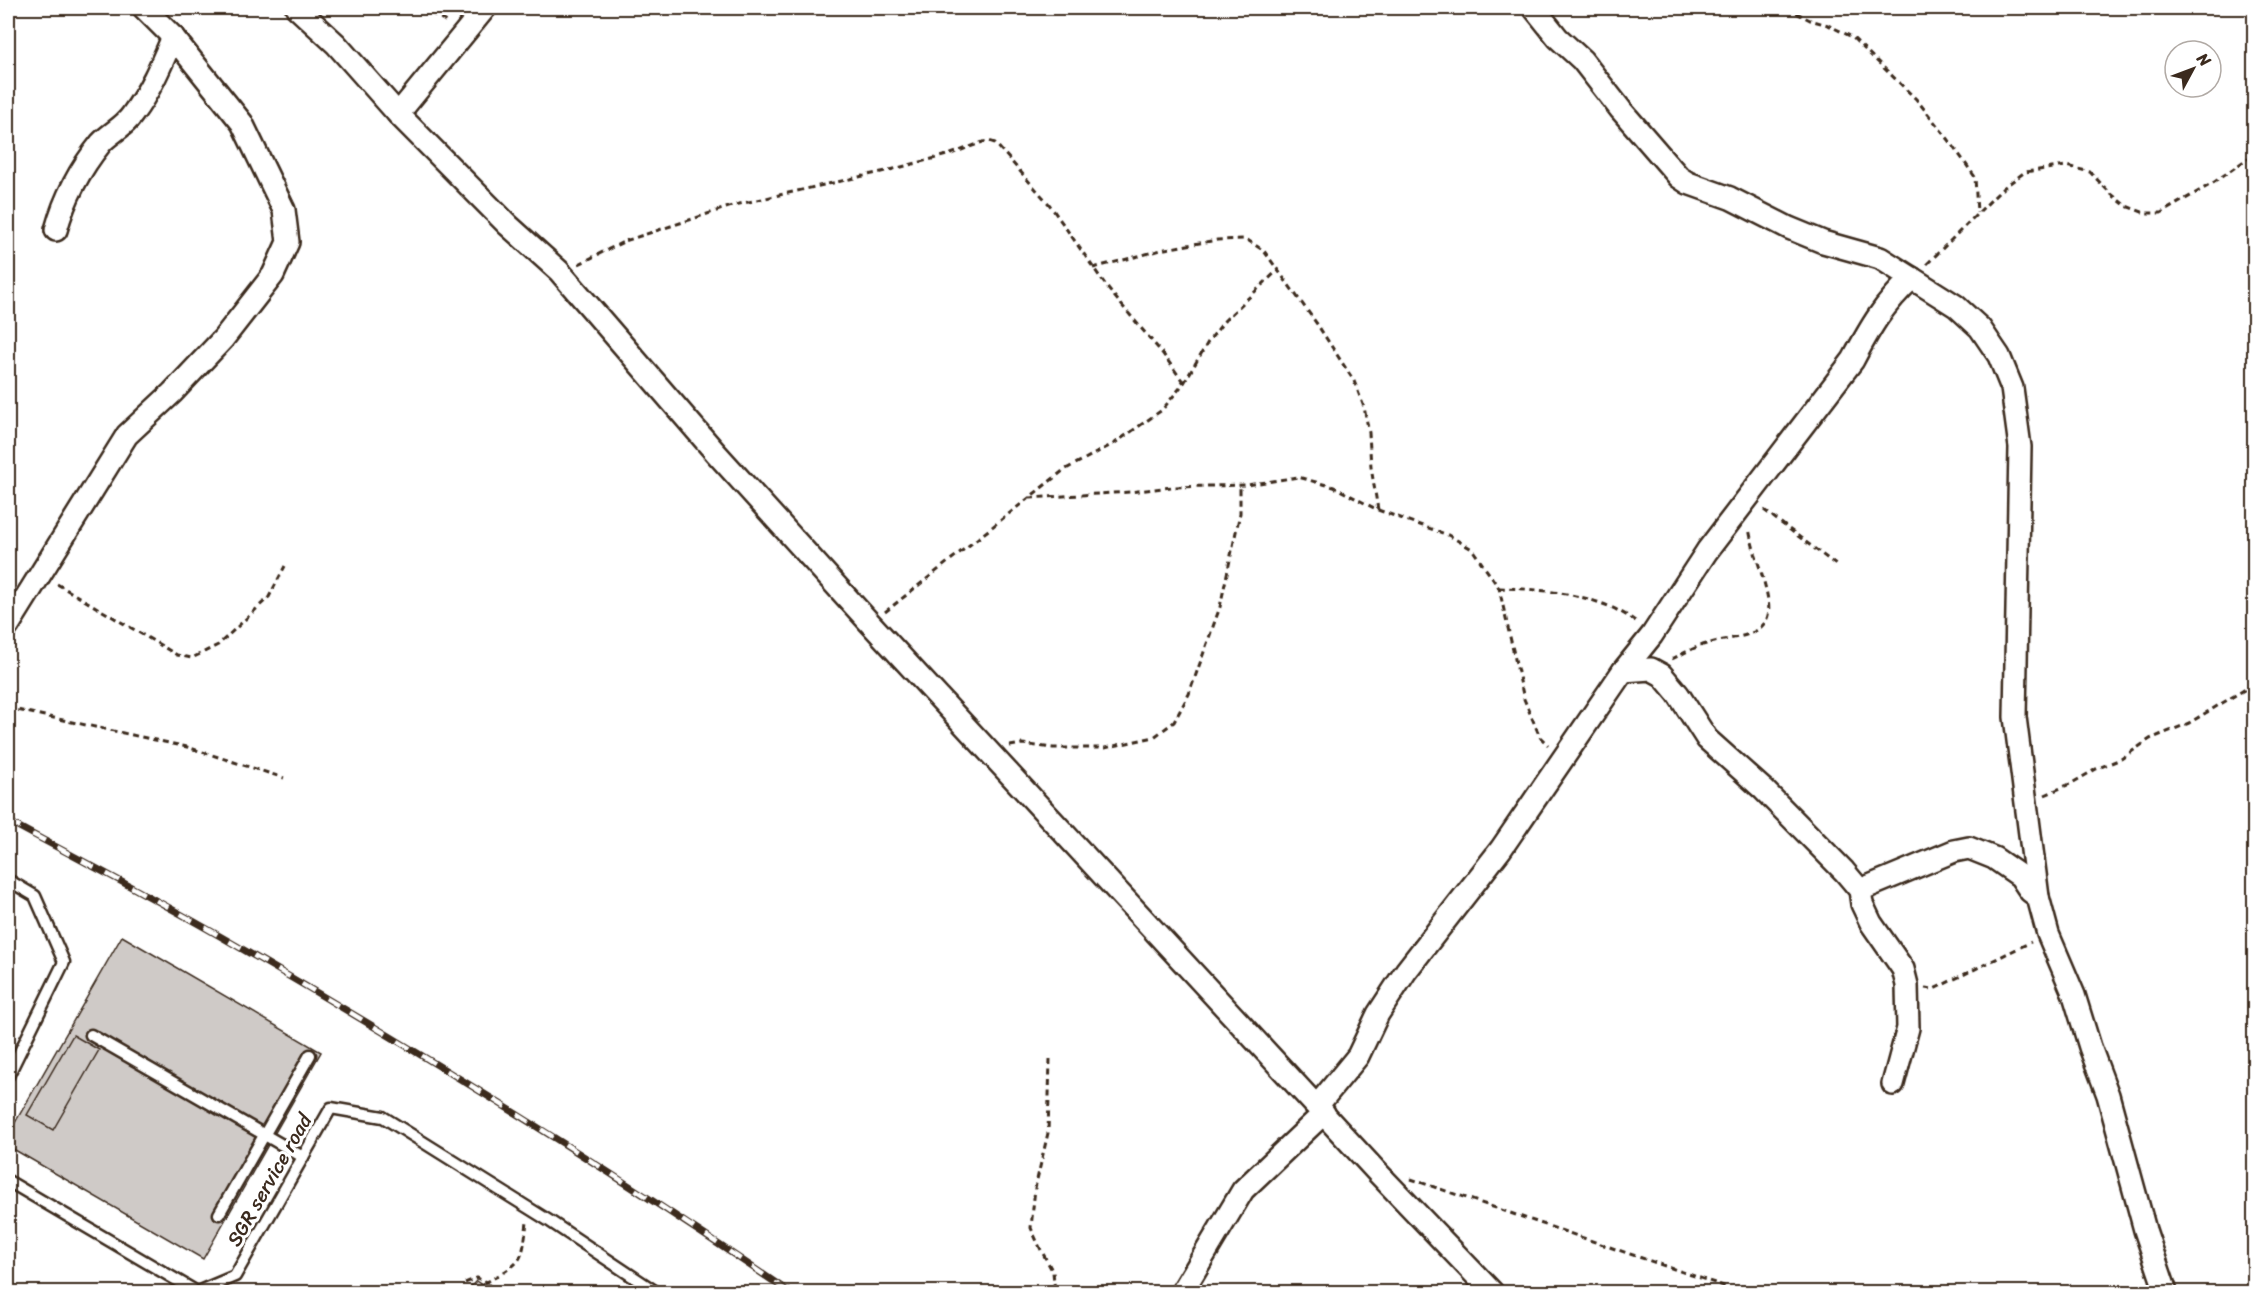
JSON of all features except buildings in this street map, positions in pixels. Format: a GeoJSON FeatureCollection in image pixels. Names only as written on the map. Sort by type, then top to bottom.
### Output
{"type":"FeatureCollection","features":[{"type":"Feature","properties":{"kind":"street"},"geometry":{"type":"LineString","coordinates":[[8,626],[127,435],[172,393],[223,339],[273,275],[288,242],[284,210],[247,131],[233,109],[173,37],[144,8]]}},
{"type":"Feature","properties":{"kind":"street"},"geometry":{"type":"LineString","coordinates":[[297,8],[336,44],[398,114],[508,225],[561,274],[716,453],[870,623],[1378,1173],[1492,1293]]}},
{"type":"Feature","properties":{"kind":"street"},"geometry":{"type":"LineString","coordinates":[[398,114],[485,8]]}},
{"type":"Feature","properties":{"kind":"street"},"geometry":{"type":"LineString","coordinates":[[1534,8],[1558,38],[1582,60],[1679,177],[1688,183],[1730,198],[1822,242],[1875,255],[1956,306],[1980,328],[1999,356],[2012,388],[2020,447],[2014,717],[2038,897],[2048,934],[2071,986],[2108,1095],[2145,1230],[2166,1293]]}},
{"type":"Feature","properties":{"kind":"street"},"geometry":{"type":"LineString","coordinates":[[56,230],[64,200],[80,172],[102,142],[130,118],[150,89],[173,37]]}},
{"type":"Feature","properties":{"kind":"street"},"geometry":{"type":"LineString","coordinates":[[1182,1293],[1243,1190],[1321,1109],[1359,1056],[1378,1014],[1406,971],[1501,849],[1623,671],[1652,635],[1707,551],[1750,500],[1853,360],[1869,329],[1889,299],[1912,278]]}},
{"type":"Feature","properties":{"kind":"street"},"geometry":{"type":"LineString","coordinates":[[1623,671],[1651,669],[1662,675],[1670,683],[1707,739],[1764,790],[1860,890],[1862,904],[1870,923],[1903,969],[1906,982],[1909,1007],[1908,1028],[1893,1084]]}},
{"type":"Feature","properties":{"kind":"street"},"geometry":{"type":"LineString","coordinates":[[1860,890],[1954,850],[1969,848],[2005,865],[2020,876],[2030,891],[2038,897]]}},
{"type":"Feature","properties":{"kind":"lane"},"geometry":{"type":"LineString","coordinates":[[8,880],[35,896],[64,962],[8,1076]]}},
{"type":"Feature","properties":{"kind":"lane"},"geometry":{"type":"LineString","coordinates":[[91,1035],[303,1157]]}},
{"type":"Feature","properties":{"kind":"lane"},"geometry":{"type":"LineString","coordinates":[[219,1214],[310,1055]]}},
{"type":"Feature","properties":{"kind":"lane","name":"SGR service road"},"geometry":{"type":"LineString","coordinates":[[8,1181],[197,1292],[235,1276],[331,1108],[383,1117],[529,1208],[656,1293]]}},
{"type":"Feature","properties":{"kind":"path"},"geometry":{"type":"LineString","coordinates":[[422,8],[468,31]]}},
{"type":"Feature","properties":{"kind":"path"},"geometry":{"type":"LineString","coordinates":[[1787,8],[1852,37],[1916,99],[1975,177],[1977,215]]}},
{"type":"Feature","properties":{"kind":"path"},"geometry":{"type":"LineString","coordinates":[[561,274],[601,251],[625,241],[735,205],[890,170],[989,141],[995,143],[1049,204],[1093,268],[1184,382]]}},
{"type":"Feature","properties":{"kind":"path"},"geometry":{"type":"LineString","coordinates":[[1912,278],[2003,188],[2025,172],[2066,166],[2090,172],[2110,194],[2126,206],[2145,213],[2161,213],[2213,183],[2254,154]]}},
{"type":"Feature","properties":{"kind":"path"},"geometry":{"type":"LineString","coordinates":[[1093,268],[1190,244],[1217,240],[1246,239],[1264,251],[1317,324],[1354,381],[1365,407],[1378,510]]}},
{"type":"Feature","properties":{"kind":"path"},"geometry":{"type":"LineString","coordinates":[[870,623],[1064,470],[1115,443],[1162,410],[1184,382],[1208,342],[1225,320],[1278,270]]}},
{"type":"Feature","properties":{"kind":"path"},"geometry":{"type":"LineString","coordinates":[[1029,498],[1172,488],[1240,486],[1298,477],[1334,487],[1378,510],[1449,535],[1472,549],[1499,588],[1524,699],[1540,736],[1561,760]]}},
{"type":"Feature","properties":{"kind":"path"},"geometry":{"type":"LineString","coordinates":[[986,749],[1022,744],[1053,748],[1105,748],[1154,737],[1174,722],[1189,694],[1220,607],[1240,513],[1240,486]]}},
{"type":"Feature","properties":{"kind":"path"},"geometry":{"type":"LineString","coordinates":[[1750,500],[1836,565]]}},
{"type":"Feature","properties":{"kind":"path"},"geometry":{"type":"LineString","coordinates":[[1651,669],[1696,647],[1747,636],[1763,625],[1769,611],[1769,601],[1751,540],[1748,522],[1750,500]]}},
{"type":"Feature","properties":{"kind":"path"},"geometry":{"type":"LineString","coordinates":[[40,575],[177,655],[192,658],[218,645],[245,621],[269,597],[285,566]]}},
{"type":"Feature","properties":{"kind":"path"},"geometry":{"type":"LineString","coordinates":[[1499,588],[1554,592],[1603,604],[1630,618],[1652,635]]}},
{"type":"Feature","properties":{"kind":"path"},"geometry":{"type":"LineString","coordinates":[[2026,802],[2065,787],[2096,769],[2121,759],[2150,739],[2190,723],[2254,684]]}},
{"type":"Feature","properties":{"kind":"path"},"geometry":{"type":"LineString","coordinates":[[8,708],[187,747],[284,778]]}},
{"type":"Feature","properties":{"kind":"path"},"geometry":{"type":"LineString","coordinates":[[1906,982],[1934,989],[2048,934]]}},
{"type":"Feature","properties":{"kind":"path"},"geometry":{"type":"LineString","coordinates":[[1050,1059],[1048,1134],[1035,1188],[1031,1228],[1053,1272],[1055,1293]]}},
{"type":"Feature","properties":{"kind":"path"},"geometry":{"type":"LineString","coordinates":[[1378,1173],[1408,1177],[1446,1192],[1502,1208],[1741,1293]]}},
{"type":"Feature","properties":{"kind":"path"},"geometry":{"type":"LineString","coordinates":[[465,1283],[477,1278],[487,1282],[513,1269],[524,1253],[529,1208]]}},
{"type":"Feature","properties":{"kind":"railway"},"geometry":{"type":"LineString","coordinates":[[8,821],[209,930],[377,1029],[585,1157],[789,1292]]}}]}
